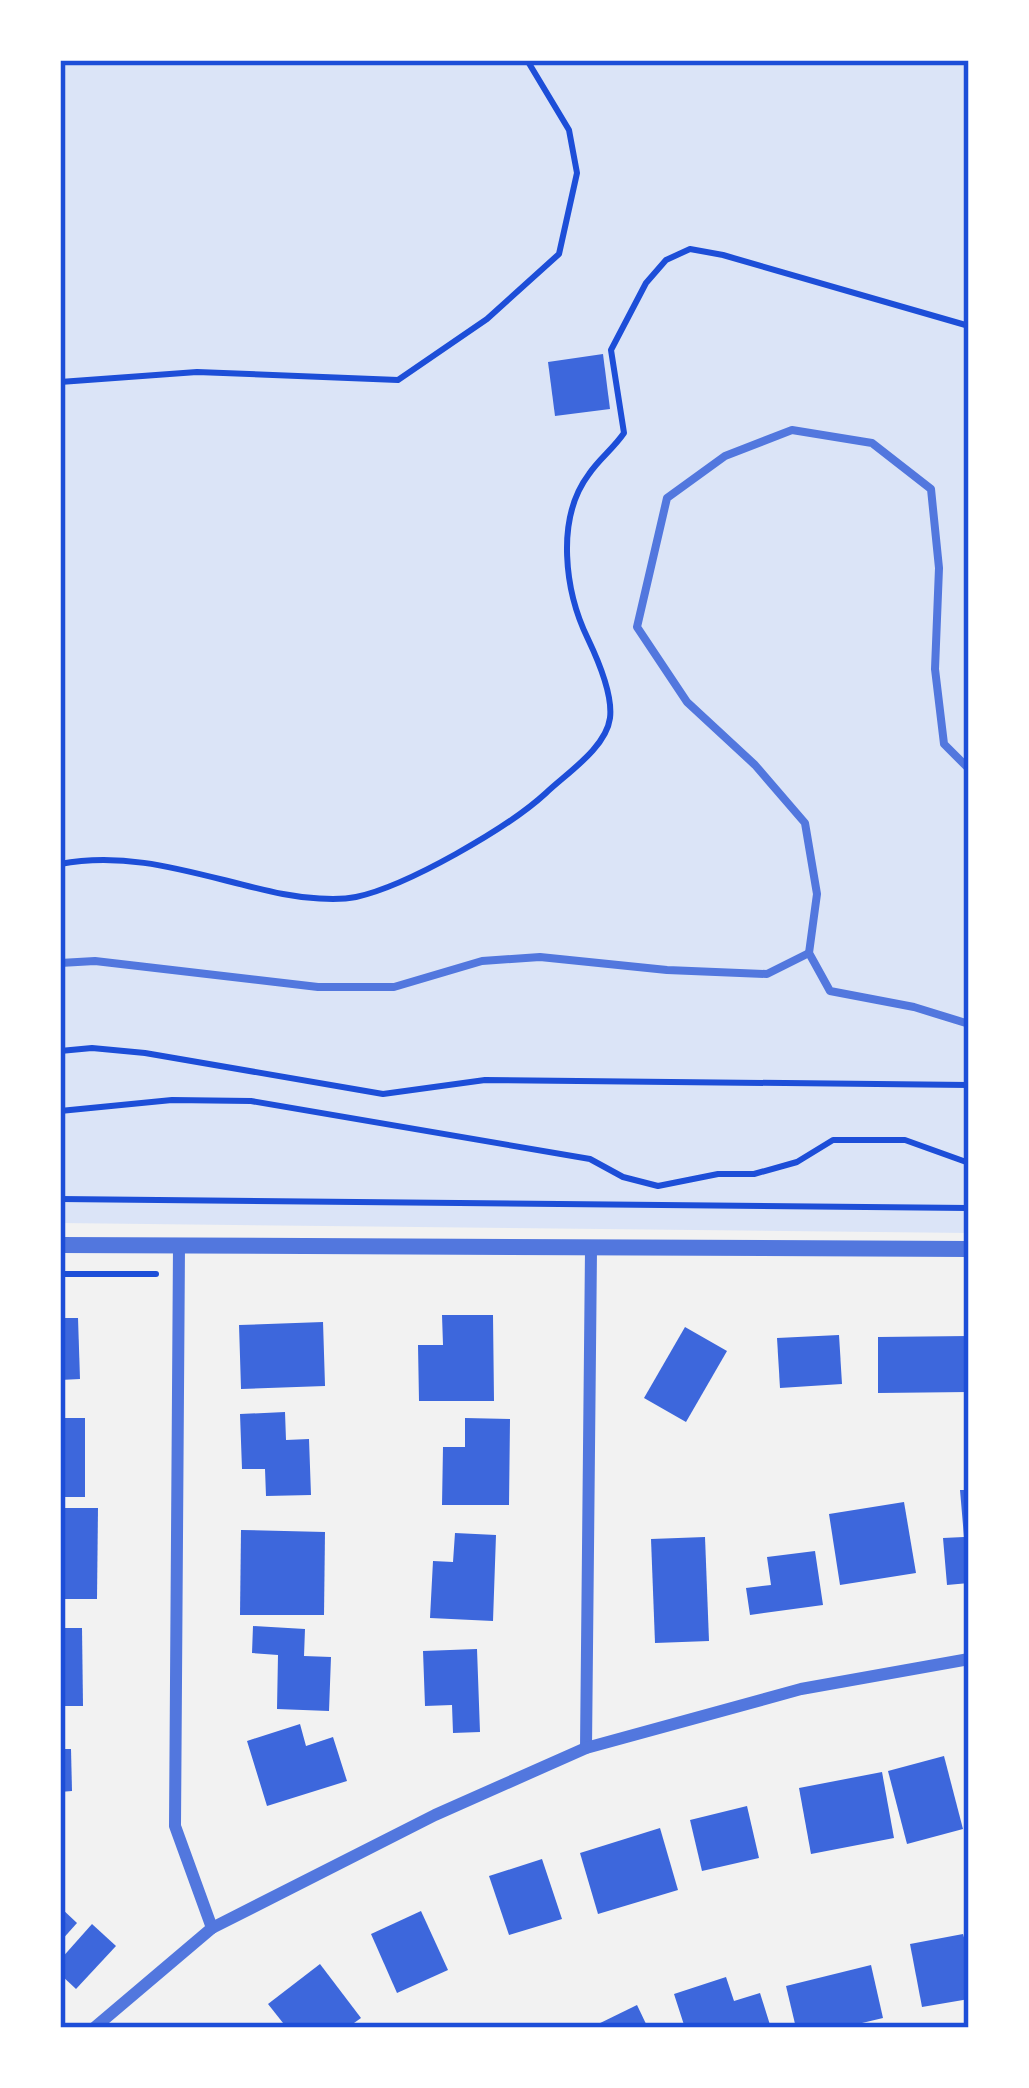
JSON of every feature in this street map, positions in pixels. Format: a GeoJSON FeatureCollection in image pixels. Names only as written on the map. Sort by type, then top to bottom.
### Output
{"type":"FeatureCollection","features":[{"type":"Feature","properties":{"kind":"street"},"geometry":{"type":"LineString","coordinates":[[60,1244],[969,1249]]}},
{"type":"Feature","properties":{"kind":"street"},"geometry":{"type":"LineString","coordinates":[[179,1246],[175,1826],[212,1928]]}},
{"type":"Feature","properties":{"kind":"street"},"geometry":{"type":"LineString","coordinates":[[586,1748],[591,1250]]}},
{"type":"Feature","properties":{"kind":"street"},"geometry":{"type":"LineString","coordinates":[[94,2028],[212,1928],[435,1815],[586,1748],[801,1689],[969,1659]]}},
{"type":"Feature","properties":{"kind":"lane"},"geometry":{"type":"LineString","coordinates":[[969,769],[944,744],[935,669],[939,568],[931,489],[872,443],[792,430],[725,456],[667,498],[637,627],[687,702],[755,765],[805,823],[818,894],[809,953],[830,991],[914,1007],[969,1024]]}},
{"type":"Feature","properties":{"kind":"lane"},"geometry":{"type":"LineString","coordinates":[[60,963],[95,961],[318,986],[394,986],[482,961],[540,957],[767,974],[809,953]]}},
{"type":"Feature","properties":{"kind":"path"},"geometry":{"type":"LineString","coordinates":[[60,382],[197,372],[398,380],[470,331],[560,254],[577,173],[569,130],[527,60]]}},
{"type":"Feature","properties":{"kind":"path"},"geometry":{"type":"LineString","coordinates":[[60,864],[88,859],[138,861],[288,896],[355,897],[428,867],[519,818],[596,747],[610,718],[607,700],[598,660],[577,616],[565,563],[576,499],[589,473],[624,433],[611,350],[646,283],[666,260],[690,250],[723,255],[969,326]]}},
{"type":"Feature","properties":{"kind":"path"},"geometry":{"type":"LineString","coordinates":[[60,1051],[92,1048],[145,1053],[383,1094],[485,1080],[969,1085]]}},
{"type":"Feature","properties":{"kind":"path"},"geometry":{"type":"LineString","coordinates":[[60,1111],[172,1100],[250,1101],[590,1159],[622,1178],[658,1186],[718,1174],[754,1174],[797,1162],[833,1140],[905,1140],[969,1163]]}},
{"type":"Feature","properties":{"kind":"path"},"geometry":{"type":"LineString","coordinates":[[60,1199],[969,1208]]}},
{"type":"Feature","properties":{"kind":"path"},"geometry":{"type":"LineString","coordinates":[[60,1274],[150,1275],[179,1270]]}},
{"type":"Feature","properties":{"kind":"shaded area"},"geometry":{"type":"Polygon","coordinates":[[[60,60],[969,60],[969,1233],[60,1223],[60,60]]]}},
{"type":"Feature","properties":{"kind":"building"},"geometry":{"type":"Polygon","coordinates":[[[603,354],[610,409],[555,416],[548,362],[603,354]]]}},
{"type":"Feature","properties":{"kind":"building"},"geometry":{"type":"Polygon","coordinates":[[[442,1315],[493,1315],[494,1401],[419,1401],[418,1345],[443,1345],[442,1315]]]}},
{"type":"Feature","properties":{"kind":"building"},"geometry":{"type":"Polygon","coordinates":[[[60,1318],[78,1318],[80,1379],[60,1380],[60,1318]]]}},
{"type":"Feature","properties":{"kind":"building"},"geometry":{"type":"Polygon","coordinates":[[[323,1322],[325,1386],[241,1389],[239,1325],[323,1322]]]}},
{"type":"Feature","properties":{"kind":"building"},"geometry":{"type":"Polygon","coordinates":[[[685,1327],[727,1351],[686,1422],[644,1398],[685,1327]]]}},
{"type":"Feature","properties":{"kind":"building"},"geometry":{"type":"Polygon","coordinates":[[[839,1335],[842,1384],[780,1388],[777,1338],[839,1335]]]}},
{"type":"Feature","properties":{"kind":"building"},"geometry":{"type":"Polygon","coordinates":[[[969,1336],[969,1392],[878,1393],[878,1337],[969,1336]]]}},
{"type":"Feature","properties":{"kind":"building"},"geometry":{"type":"Polygon","coordinates":[[[285,1412],[286,1440],[309,1439],[311,1495],[266,1496],[265,1469],[242,1469],[240,1414],[285,1412]]]}},
{"type":"Feature","properties":{"kind":"building"},"geometry":{"type":"Polygon","coordinates":[[[60,1418],[85,1418],[85,1497],[60,1497],[60,1418]]]}},
{"type":"Feature","properties":{"kind":"building"},"geometry":{"type":"Polygon","coordinates":[[[465,1418],[510,1419],[509,1505],[442,1505],[443,1447],[465,1447],[465,1418]]]}},
{"type":"Feature","properties":{"kind":"building"},"geometry":{"type":"Polygon","coordinates":[[[960,1490],[969,1490],[969,1583],[947,1585],[943,1538],[964,1537],[960,1490]]]}},
{"type":"Feature","properties":{"kind":"building"},"geometry":{"type":"Polygon","coordinates":[[[904,1502],[916,1573],[840,1585],[829,1514],[904,1502]]]}},
{"type":"Feature","properties":{"kind":"building"},"geometry":{"type":"Polygon","coordinates":[[[60,1508],[98,1508],[97,1599],[60,1599],[60,1508]]]}},
{"type":"Feature","properties":{"kind":"building"},"geometry":{"type":"Polygon","coordinates":[[[241,1530],[325,1532],[324,1615],[240,1615],[241,1530]]]}},
{"type":"Feature","properties":{"kind":"building"},"geometry":{"type":"Polygon","coordinates":[[[455,1533],[496,1535],[493,1621],[430,1618],[433,1561],[453,1562],[455,1533]]]}},
{"type":"Feature","properties":{"kind":"building"},"geometry":{"type":"Polygon","coordinates":[[[705,1537],[709,1641],[655,1643],[651,1539],[705,1537]]]}},
{"type":"Feature","properties":{"kind":"building"},"geometry":{"type":"Polygon","coordinates":[[[815,1551],[823,1605],[750,1615],[746,1588],[771,1585],[767,1557],[815,1551]]]}},
{"type":"Feature","properties":{"kind":"building"},"geometry":{"type":"Polygon","coordinates":[[[253,1626],[305,1629],[304,1656],[331,1657],[329,1711],[277,1709],[278,1655],[252,1653],[253,1626]]]}},
{"type":"Feature","properties":{"kind":"building"},"geometry":{"type":"Polygon","coordinates":[[[60,1628],[82,1628],[83,1706],[60,1706],[60,1628]]]}},
{"type":"Feature","properties":{"kind":"building"},"geometry":{"type":"Polygon","coordinates":[[[477,1649],[480,1732],[453,1733],[452,1705],[425,1706],[423,1651],[477,1649]]]}},
{"type":"Feature","properties":{"kind":"building"},"geometry":{"type":"Polygon","coordinates":[[[300,1724],[306,1746],[333,1737],[347,1781],[267,1806],[247,1741],[300,1724]]]}},
{"type":"Feature","properties":{"kind":"building"},"geometry":{"type":"Polygon","coordinates":[[[60,1749],[71,1749],[72,1791],[60,1792],[60,1749]]]}},
{"type":"Feature","properties":{"kind":"building"},"geometry":{"type":"Polygon","coordinates":[[[944,1756],[963,1829],[907,1844],[888,1771],[944,1756]]]}},
{"type":"Feature","properties":{"kind":"building"},"geometry":{"type":"Polygon","coordinates":[[[882,1772],[894,1838],[811,1854],[799,1788],[882,1772]]]}},
{"type":"Feature","properties":{"kind":"building"},"geometry":{"type":"Polygon","coordinates":[[[747,1806],[759,1858],[702,1871],[690,1820],[747,1806]]]}},
{"type":"Feature","properties":{"kind":"building"},"geometry":{"type":"Polygon","coordinates":[[[660,1828],[678,1890],[598,1914],[580,1853],[660,1828]]]}},
{"type":"Feature","properties":{"kind":"building"},"geometry":{"type":"Polygon","coordinates":[[[542,1859],[562,1919],[509,1935],[489,1876],[542,1859]]]}},
{"type":"Feature","properties":{"kind":"building"},"geometry":{"type":"Polygon","coordinates":[[[60,1907],[77,1923],[60,1942],[60,1907]]]}},
{"type":"Feature","properties":{"kind":"building"},"geometry":{"type":"Polygon","coordinates":[[[421,1911],[448,1970],[397,1993],[371,1934],[421,1911]]]}},
{"type":"Feature","properties":{"kind":"building"},"geometry":{"type":"Polygon","coordinates":[[[92,1924],[116,1946],[76,1989],[60,1974],[60,1960],[92,1924]]]}},
{"type":"Feature","properties":{"kind":"building"},"geometry":{"type":"Polygon","coordinates":[[[963,1934],[969,1955],[969,1999],[922,2007],[910,1944],[963,1934]]]}},
{"type":"Feature","properties":{"kind":"building"},"geometry":{"type":"Polygon","coordinates":[[[320,1964],[361,2018],[347,2028],[287,2028],[268,2004],[320,1964]]]}},
{"type":"Feature","properties":{"kind":"building"},"geometry":{"type":"Polygon","coordinates":[[[871,1965],[883,2018],[841,2028],[796,2028],[786,1986],[871,1965]]]}},
{"type":"Feature","properties":{"kind":"building"},"geometry":{"type":"Polygon","coordinates":[[[726,1977],[734,2001],[760,1993],[771,2028],[685,2028],[674,1994],[726,1977]]]}},
{"type":"Feature","properties":{"kind":"building"},"geometry":{"type":"Polygon","coordinates":[[[637,2005],[648,2028],[590,2028],[637,2005]]]}}]}
